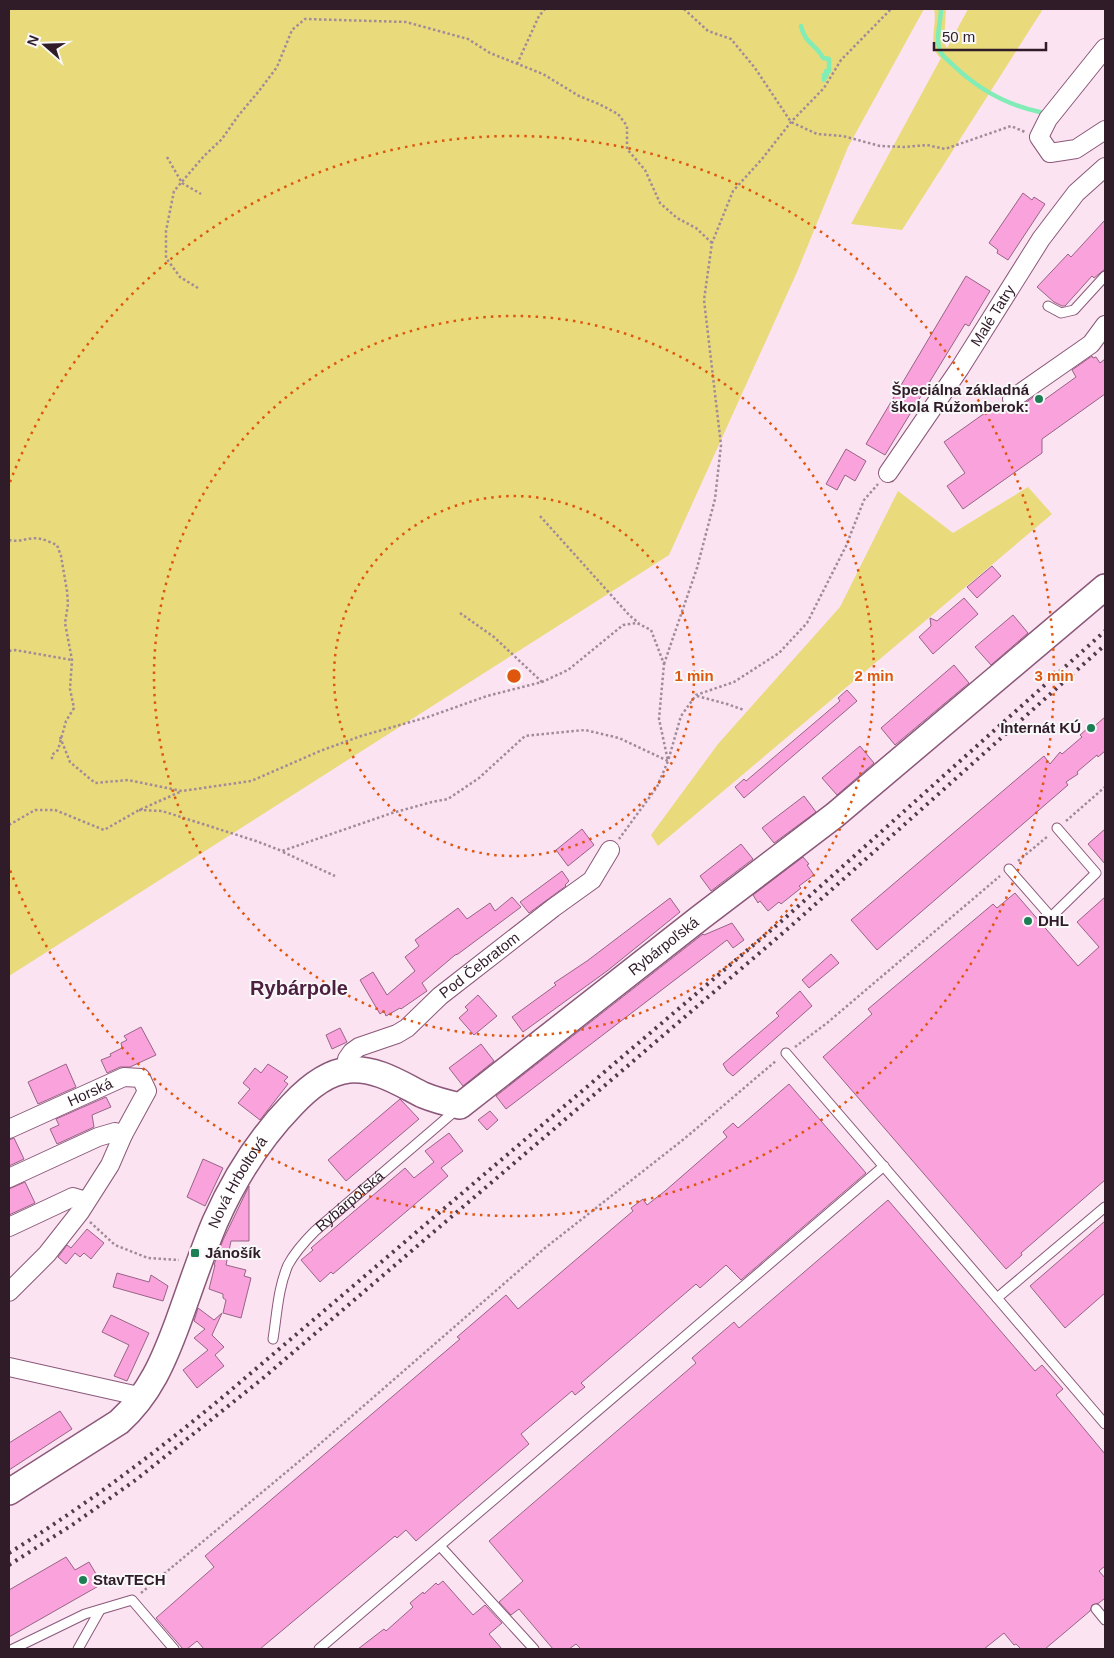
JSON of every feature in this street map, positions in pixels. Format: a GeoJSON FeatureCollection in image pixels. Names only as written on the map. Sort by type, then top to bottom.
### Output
{"type":"FeatureCollection","features":[{"type":"Feature","properties":{"kind":"street"},"geometry":{"type":"LineString","coordinates":[[1105,48],[1048,119],[1039,137],[1050,153],[1076,148],[1105,130]]}},
{"type":"Feature","properties":{"kind":"street","name":"Malé Tatry"},"geometry":{"type":"LineString","coordinates":[[888,473],[960,368],[1040,240],[1076,193],[1105,166]]}},
{"type":"Feature","properties":{"kind":"street"},"geometry":{"type":"LineString","coordinates":[[1012,399],[1091,344],[1105,326]]}},
{"type":"Feature","properties":{"kind":"street","name":"Rybárpoľská"},"geometry":{"type":"LineString","coordinates":[[460,1106],[836,815],[1105,587]]}},
{"type":"Feature","properties":{"kind":"street","name":"Pod Čebratom"},"geometry":{"type":"LineString","coordinates":[[347,1070],[347,1059],[352,1052],[371,1042],[397,1034],[407,1028],[440,996],[592,880],[610,850]]}},
{"type":"Feature","properties":{"kind":"street","name":"Nová Hrboltová"},"geometry":{"type":"LineString","coordinates":[[9,1492],[119,1422],[143,1397],[164,1359],[215,1222],[233,1187],[264,1136],[305,1092],[331,1075],[347,1070],[374,1072],[389,1077],[425,1095],[460,1106]]}},
{"type":"Feature","properties":{"kind":"street","name":"Horská"},"geometry":{"type":"LineString","coordinates":[[9,1129],[124,1077],[141,1078],[147,1091],[123,1135],[110,1166],[83,1207],[47,1254],[9,1292]]}},
{"type":"Feature","properties":{"kind":"street"},"geometry":{"type":"LineString","coordinates":[[9,1178],[98,1137],[115,1132],[123,1135]]}},
{"type":"Feature","properties":{"kind":"street"},"geometry":{"type":"LineString","coordinates":[[9,1227],[73,1197],[83,1207]]}},
{"type":"Feature","properties":{"kind":"street"},"geometry":{"type":"LineString","coordinates":[[9,1367],[143,1397]]}},
{"type":"Feature","properties":{"kind":"lane"},"geometry":{"type":"LineString","coordinates":[[1048,306],[1061,313],[1074,310],[1105,276]]}},
{"type":"Feature","properties":{"kind":"lane"},"geometry":{"type":"LineString","coordinates":[[1009,869],[1051,917],[1096,873],[1057,828]]}},
{"type":"Feature","properties":{"kind":"lane"},"geometry":{"type":"LineString","coordinates":[[786,1053],[1104,1421]]}},
{"type":"Feature","properties":{"kind":"lane","name":"Rybárpoľská"},"geometry":{"type":"LineString","coordinates":[[273,1339],[281,1286],[288,1265],[299,1248],[314,1231],[460,1106]]}},
{"type":"Feature","properties":{"kind":"lane"},"geometry":{"type":"LineString","coordinates":[[319,1649],[884,1166]]}},
{"type":"Feature","properties":{"kind":"lane"},"geometry":{"type":"LineString","coordinates":[[997,1298],[1105,1207]]}},
{"type":"Feature","properties":{"kind":"lane"},"geometry":{"type":"LineString","coordinates":[[440,1546],[534,1649]]}},
{"type":"Feature","properties":{"kind":"lane"},"geometry":{"type":"LineString","coordinates":[[13,1649],[85,1614],[132,1600],[174,1649]]}},
{"type":"Feature","properties":{"kind":"lane"},"geometry":{"type":"LineString","coordinates":[[1096,1609],[1105,1620]]}},
{"type":"Feature","properties":{"kind":"lane"},"geometry":{"type":"LineString","coordinates":[[78,1649],[100,1610]]}},
{"type":"Feature","properties":{"kind":"path"},"geometry":{"type":"LineString","coordinates":[[517,64],[539,16],[545,9]]}},
{"type":"Feature","properties":{"kind":"path"},"geometry":{"type":"LineString","coordinates":[[684,9],[708,31],[731,39],[755,68],[791,122],[817,134],[843,136],[880,146],[906,147],[927,145],[945,149],[1011,126],[1039,137]]}},
{"type":"Feature","properties":{"kind":"path"},"geometry":{"type":"LineString","coordinates":[[668,761],[660,719],[664,664],[697,568],[715,500],[721,445],[704,300],[712,243],[733,191],[762,159],[791,122],[824,88],[841,60],[891,9]]}},
{"type":"Feature","properties":{"kind":"path"},"geometry":{"type":"LineString","coordinates":[[198,288],[180,277],[166,258],[166,231],[174,191],[204,156],[222,139],[271,75],[277,67],[292,30],[305,19],[406,22],[468,39],[490,53],[543,74],[579,96],[618,114],[627,126],[627,149],[645,170],[660,203],[677,218],[696,228],[712,243]]}},
{"type":"Feature","properties":{"kind":"path"},"geometry":{"type":"LineString","coordinates":[[167,157],[182,182],[201,194]]}},
{"type":"Feature","properties":{"kind":"path"},"geometry":{"type":"LineString","coordinates":[[610,850],[657,787],[668,761],[681,716],[696,695],[734,682],[779,653],[807,622],[846,546],[864,500],[888,473]]}},
{"type":"Feature","properties":{"kind":"path"},"geometry":{"type":"LineString","coordinates":[[540,516],[630,616],[651,630],[664,664]]}},
{"type":"Feature","properties":{"kind":"path"},"geometry":{"type":"LineString","coordinates":[[9,540],[16,542],[29,538],[41,539],[57,545],[61,556],[67,591],[68,604],[65,623],[72,660],[70,689],[74,708],[66,721],[60,737],[58,750],[52,755],[52,761]]}},
{"type":"Feature","properties":{"kind":"path"},"geometry":{"type":"LineString","coordinates":[[460,613],[494,637],[542,682]]}},
{"type":"Feature","properties":{"kind":"path"},"geometry":{"type":"LineString","coordinates":[[9,825],[35,810],[55,810],[104,830],[139,810],[182,791],[251,781],[360,736],[487,696],[542,682],[568,670],[623,625],[637,623],[651,630]]}},
{"type":"Feature","properties":{"kind":"path"},"geometry":{"type":"LineString","coordinates":[[9,650],[72,660]]}},
{"type":"Feature","properties":{"kind":"path"},"geometry":{"type":"LineString","coordinates":[[696,695],[744,710]]}},
{"type":"Feature","properties":{"kind":"path"},"geometry":{"type":"LineString","coordinates":[[282,851],[392,814],[448,799],[479,778],[525,736],[585,730],[619,738],[668,761]]}},
{"type":"Feature","properties":{"kind":"path"},"geometry":{"type":"LineString","coordinates":[[60,737],[70,762],[95,783],[128,780],[182,791]]}},
{"type":"Feature","properties":{"kind":"path"},"geometry":{"type":"LineString","coordinates":[[132,1600],[314,1449],[545,1248],[684,1139],[786,1053],[827,1023],[1105,788]]}},
{"type":"Feature","properties":{"kind":"path"},"geometry":{"type":"LineString","coordinates":[[139,810],[162,811],[256,841],[335,876]]}},
{"type":"Feature","properties":{"kind":"path"},"geometry":{"type":"LineString","coordinates":[[83,1207],[115,1245],[148,1258],[200,1262]]}},
{"type":"Feature","properties":{"kind":"shaded area"},"geometry":{"type":"Polygon","coordinates":[[[9,9],[924,9],[848,147],[797,272],[669,555],[9,976],[9,9]]]}},
{"type":"Feature","properties":{"kind":"shaded area"},"geometry":{"type":"Polygon","coordinates":[[[934,9],[946,9],[944,43],[947,48],[968,9],[1043,9],[902,230],[851,224],[941,58],[934,48],[933,41],[934,9]]]}},
{"type":"Feature","properties":{"kind":"shaded area"},"geometry":{"type":"Polygon","coordinates":[[[1028,487],[1052,514],[658,846],[651,835],[718,744],[840,607],[898,491],[953,533],[1028,487]]]}},
{"type":"Feature","properties":{"kind":"building"},"geometry":{"type":"Polygon","coordinates":[[[1023,193],[1032,200],[1034,197],[1045,204],[1008,260],[997,253],[998,250],[989,243],[1023,193]]]}},
{"type":"Feature","properties":{"kind":"building"},"geometry":{"type":"Polygon","coordinates":[[[1105,220],[1105,269],[1094,278],[1092,276],[1065,306],[1054,302],[1037,287],[1068,254],[1071,257],[1105,220]]]}},
{"type":"Feature","properties":{"kind":"building"},"geometry":{"type":"Polygon","coordinates":[[[966,276],[990,291],[969,326],[965,324],[885,455],[866,444],[966,276]]]}},
{"type":"Feature","properties":{"kind":"building"},"geometry":{"type":"Polygon","coordinates":[[[1092,356],[1093,358],[1096,357],[1100,363],[1105,359],[1105,394],[1042,439],[1042,453],[963,509],[947,486],[965,473],[944,442],[999,403],[1006,412],[1010,409],[1018,408],[1039,393],[1044,400],[1076,377],[1072,370],[1092,356]]]}},
{"type":"Feature","properties":{"kind":"building"},"geometry":{"type":"Polygon","coordinates":[[[846,449],[866,461],[855,481],[845,475],[837,490],[826,484],[846,449]]]}},
{"type":"Feature","properties":{"kind":"building"},"geometry":{"type":"Polygon","coordinates":[[[992,566],[1001,576],[977,598],[967,587],[992,566]]]}},
{"type":"Feature","properties":{"kind":"building"},"geometry":{"type":"Polygon","coordinates":[[[964,598],[978,614],[933,654],[919,637],[931,626],[930,618],[937,621],[964,598]]]}},
{"type":"Feature","properties":{"kind":"building"},"geometry":{"type":"Polygon","coordinates":[[[1013,615],[1028,633],[991,665],[975,647],[1013,615]]]}},
{"type":"Feature","properties":{"kind":"building"},"geometry":{"type":"Polygon","coordinates":[[[954,665],[969,683],[895,745],[881,728],[954,665]]]}},
{"type":"Feature","properties":{"kind":"building"},"geometry":{"type":"Polygon","coordinates":[[[847,690],[857,701],[744,798],[735,787],[744,779],[746,781],[840,701],[838,698],[847,690]]]}},
{"type":"Feature","properties":{"kind":"building"},"geometry":{"type":"Polygon","coordinates":[[[1105,717],[1105,751],[1098,757],[1097,755],[1077,772],[1078,774],[1066,782],[1068,785],[877,950],[851,920],[1044,756],[1050,764],[1060,752],[1062,754],[1082,737],[1080,735],[1089,727],[1091,729],[1105,717]]]}},
{"type":"Feature","properties":{"kind":"building"},"geometry":{"type":"Polygon","coordinates":[[[860,746],[874,763],[837,795],[822,778],[860,746]]]}},
{"type":"Feature","properties":{"kind":"building"},"geometry":{"type":"Polygon","coordinates":[[[804,796],[816,812],[774,843],[762,828],[804,796]]]}},
{"type":"Feature","properties":{"kind":"building"},"geometry":{"type":"Polygon","coordinates":[[[582,829],[594,845],[568,866],[556,850],[582,829]]]}},
{"type":"Feature","properties":{"kind":"building"},"geometry":{"type":"Polygon","coordinates":[[[1105,829],[1105,864],[1088,844],[1105,829]]]}},
{"type":"Feature","properties":{"kind":"building"},"geometry":{"type":"Polygon","coordinates":[[[741,844],[753,859],[711,891],[700,876],[741,844]]]}},
{"type":"Feature","properties":{"kind":"building"},"geometry":{"type":"Polygon","coordinates":[[[803,857],[814,875],[799,886],[801,888],[781,904],[779,902],[768,911],[760,901],[758,903],[753,895],[803,857]]]}},
{"type":"Feature","properties":{"kind":"building"},"geometry":{"type":"Polygon","coordinates":[[[562,871],[569,881],[566,886],[529,913],[520,902],[562,871]]]}},
{"type":"Feature","properties":{"kind":"building"},"geometry":{"type":"Polygon","coordinates":[[[1015,893],[1078,966],[1099,947],[1077,922],[1105,897],[1105,1180],[1021,1253],[1022,1255],[1006,1269],[823,1057],[872,1014],[868,1009],[993,904],[997,908],[1015,893]]]}},
{"type":"Feature","properties":{"kind":"building"},"geometry":{"type":"Polygon","coordinates":[[[512,897],[521,907],[455,955],[422,983],[427,991],[401,1009],[386,1016],[384,1011],[380,1014],[360,980],[373,972],[387,995],[415,971],[405,957],[419,946],[415,940],[458,908],[467,919],[490,903],[495,911],[512,897]]]}},
{"type":"Feature","properties":{"kind":"building"},"geometry":{"type":"Polygon","coordinates":[[[670,898],[680,912],[607,971],[523,1032],[512,1017],[556,985],[554,983],[587,961],[670,898]]]}},
{"type":"Feature","properties":{"kind":"building"},"geometry":{"type":"Polygon","coordinates":[[[732,923],[744,940],[733,948],[727,940],[506,1109],[496,1096],[703,934],[732,923]]]}},
{"type":"Feature","properties":{"kind":"building"},"geometry":{"type":"Polygon","coordinates":[[[831,954],[839,963],[809,988],[802,980],[831,954]]]}},
{"type":"Feature","properties":{"kind":"building"},"geometry":{"type":"Polygon","coordinates":[[[800,991],[812,1006],[733,1076],[727,1071],[723,1064],[779,1016],[776,1013],[800,991]]]}},
{"type":"Feature","properties":{"kind":"building"},"geometry":{"type":"Polygon","coordinates":[[[478,995],[497,1016],[474,1035],[459,1018],[468,1010],[465,1007],[478,995]]]}},
{"type":"Feature","properties":{"kind":"building"},"geometry":{"type":"Polygon","coordinates":[[[141,1027],[156,1055],[130,1067],[120,1067],[107,1073],[101,1060],[122,1048],[121,1043],[127,1040],[124,1036],[141,1027]]]}},
{"type":"Feature","properties":{"kind":"building"},"geometry":{"type":"Polygon","coordinates":[[[340,1028],[347,1042],[332,1049],[326,1035],[340,1028]]]}},
{"type":"Feature","properties":{"kind":"building"},"geometry":{"type":"Polygon","coordinates":[[[481,1044],[494,1061],[463,1086],[449,1068],[481,1044]]]}},
{"type":"Feature","properties":{"kind":"building"},"geometry":{"type":"Polygon","coordinates":[[[66,1064],[76,1087],[38,1104],[28,1082],[66,1064]]]}},
{"type":"Feature","properties":{"kind":"building"},"geometry":{"type":"Polygon","coordinates":[[[268,1064],[288,1077],[284,1081],[288,1084],[260,1120],[238,1103],[250,1089],[243,1083],[255,1068],[261,1073],[268,1064]]]}},
{"type":"Feature","properties":{"kind":"building"},"geometry":{"type":"Polygon","coordinates":[[[789,1084],[866,1173],[741,1280],[726,1265],[700,1288],[696,1284],[581,1383],[585,1387],[575,1395],[572,1391],[521,1434],[529,1444],[416,1541],[406,1530],[397,1538],[395,1536],[260,1649],[204,1649],[197,1641],[187,1649],[183,1649],[156,1618],[214,1567],[205,1556],[460,1339],[457,1337],[506,1295],[518,1309],[633,1211],[631,1208],[643,1199],[647,1205],[665,1191],[727,1137],[723,1132],[733,1123],[738,1128],[789,1084]]]}},
{"type":"Feature","properties":{"kind":"building"},"geometry":{"type":"Polygon","coordinates":[[[106,1097],[111,1107],[92,1115],[94,1127],[57,1144],[50,1129],[59,1125],[56,1119],[106,1097]]]}},
{"type":"Feature","properties":{"kind":"building"},"geometry":{"type":"Polygon","coordinates":[[[400,1099],[419,1119],[346,1181],[328,1160],[400,1099]]]}},
{"type":"Feature","properties":{"kind":"building"},"geometry":{"type":"Polygon","coordinates":[[[490,1111],[498,1120],[487,1130],[478,1120],[490,1111]]]}},
{"type":"Feature","properties":{"kind":"building"},"geometry":{"type":"Polygon","coordinates":[[[449,1133],[463,1151],[441,1168],[448,1176],[333,1274],[331,1272],[320,1282],[301,1260],[313,1250],[311,1248],[405,1168],[414,1178],[434,1162],[425,1151],[449,1133]]]}},
{"type":"Feature","properties":{"kind":"building"},"geometry":{"type":"Polygon","coordinates":[[[14,1138],[24,1159],[9,1166],[9,1140],[14,1138]]]}},
{"type":"Feature","properties":{"kind":"building"},"geometry":{"type":"Polygon","coordinates":[[[203,1159],[223,1168],[205,1206],[187,1197],[203,1159]]]}},
{"type":"Feature","properties":{"kind":"building"},"geometry":{"type":"Polygon","coordinates":[[[25,1182],[35,1203],[9,1215],[9,1189],[25,1182]]]}},
{"type":"Feature","properties":{"kind":"building"},"geometry":{"type":"Polygon","coordinates":[[[249,1186],[249,1241],[231,1241],[226,1265],[246,1270],[244,1276],[251,1278],[241,1318],[223,1313],[226,1300],[223,1298],[223,1294],[209,1289],[214,1265],[223,1240],[249,1186]]]}},
{"type":"Feature","properties":{"kind":"building"},"geometry":{"type":"Polygon","coordinates":[[[888,1200],[1035,1371],[1042,1365],[1063,1389],[1056,1395],[1105,1454],[1105,1566],[1099,1571],[1105,1578],[1105,1598],[1099,1603],[1092,1605],[1090,1611],[1045,1649],[1021,1649],[1016,1644],[1014,1645],[1004,1633],[984,1649],[581,1649],[576,1644],[569,1649],[553,1649],[519,1609],[511,1615],[499,1602],[523,1581],[489,1541],[696,1363],[692,1358],[734,1322],[739,1328],[888,1200]]]}},
{"type":"Feature","properties":{"kind":"building"},"geometry":{"type":"Polygon","coordinates":[[[1105,1221],[1105,1293],[1065,1328],[1030,1286],[1105,1221]]]}},
{"type":"Feature","properties":{"kind":"building"},"geometry":{"type":"Polygon","coordinates":[[[87,1229],[104,1243],[91,1259],[84,1253],[80,1257],[75,1253],[66,1264],[58,1257],[67,1245],[71,1248],[87,1229]]]}},
{"type":"Feature","properties":{"kind":"building"},"geometry":{"type":"Polygon","coordinates":[[[117,1273],[149,1282],[151,1275],[168,1286],[163,1301],[113,1287],[117,1273]]]}},
{"type":"Feature","properties":{"kind":"building"},"geometry":{"type":"Polygon","coordinates":[[[198,1308],[214,1320],[222,1313],[212,1335],[224,1347],[215,1355],[224,1366],[197,1388],[183,1370],[208,1350],[194,1338],[205,1329],[194,1321],[198,1308]]]}},
{"type":"Feature","properties":{"kind":"building"},"geometry":{"type":"Polygon","coordinates":[[[111,1315],[149,1333],[127,1381],[114,1376],[129,1345],[102,1332],[111,1315]]]}},
{"type":"Feature","properties":{"kind":"building"},"geometry":{"type":"Polygon","coordinates":[[[60,1411],[72,1429],[9,1470],[9,1443],[60,1411]]]}},
{"type":"Feature","properties":{"kind":"building"},"geometry":{"type":"Polygon","coordinates":[[[66,1557],[75,1570],[89,1562],[102,1584],[9,1637],[9,1590],[66,1557]]]}},
{"type":"Feature","properties":{"kind":"building"},"geometry":{"type":"Polygon","coordinates":[[[443,1581],[473,1615],[485,1605],[502,1623],[489,1634],[502,1649],[358,1649],[384,1629],[386,1631],[413,1607],[410,1603],[423,1592],[424,1594],[436,1583],[438,1585],[443,1581]]]}},
{"type":"Feature","properties":{"kind":"waterway"},"geometry":{"type":"LineString","coordinates":[[941,9],[938,40],[940,51],[944,57],[972,81],[993,95],[1016,105],[1040,112]]}},
{"type":"Feature","properties":{"kind":"waterway"},"geometry":{"type":"LineString","coordinates":[[801,26],[808,41],[818,50],[823,58],[829,59],[829,71],[826,71],[827,74],[824,75],[826,77],[824,77],[824,80]]}},
{"type":"Feature","properties":{"kind":"railway"},"geometry":{"type":"LineString","coordinates":[[9,1553],[65,1517],[119,1478],[224,1396],[784,919],[1105,631]]}},
{"type":"Feature","properties":{"kind":"railway"},"geometry":{"type":"LineString","coordinates":[[9,1565],[72,1525],[137,1479],[262,1379],[791,926],[1105,645]]}},
{"type":"Feature","properties":{"kind":"place","name":"Špeciálna základná škola Ružomberok:"},"geometry":{"type":"Point","coordinates":[1039,399]}},
{"type":"Feature","properties":{"kind":"place","name":"Internát KÚ"},"geometry":{"type":"Point","coordinates":[1091,728]}},
{"type":"Feature","properties":{"kind":"place","name":"DHL"},"geometry":{"type":"Point","coordinates":[1028,921]}},
{"type":"Feature","properties":{"kind":"place","name":"Jánošík"},"geometry":{"type":"Point","coordinates":[195,1253]}},
{"type":"Feature","properties":{"kind":"place","name":"StavTECH"},"geometry":{"type":"Point","coordinates":[83,1580]}},
{"type":"Feature","properties":{"kind":"district","name":"Rybárpole"},"geometry":{"type":"Point","coordinates":[299,988]}}]}
